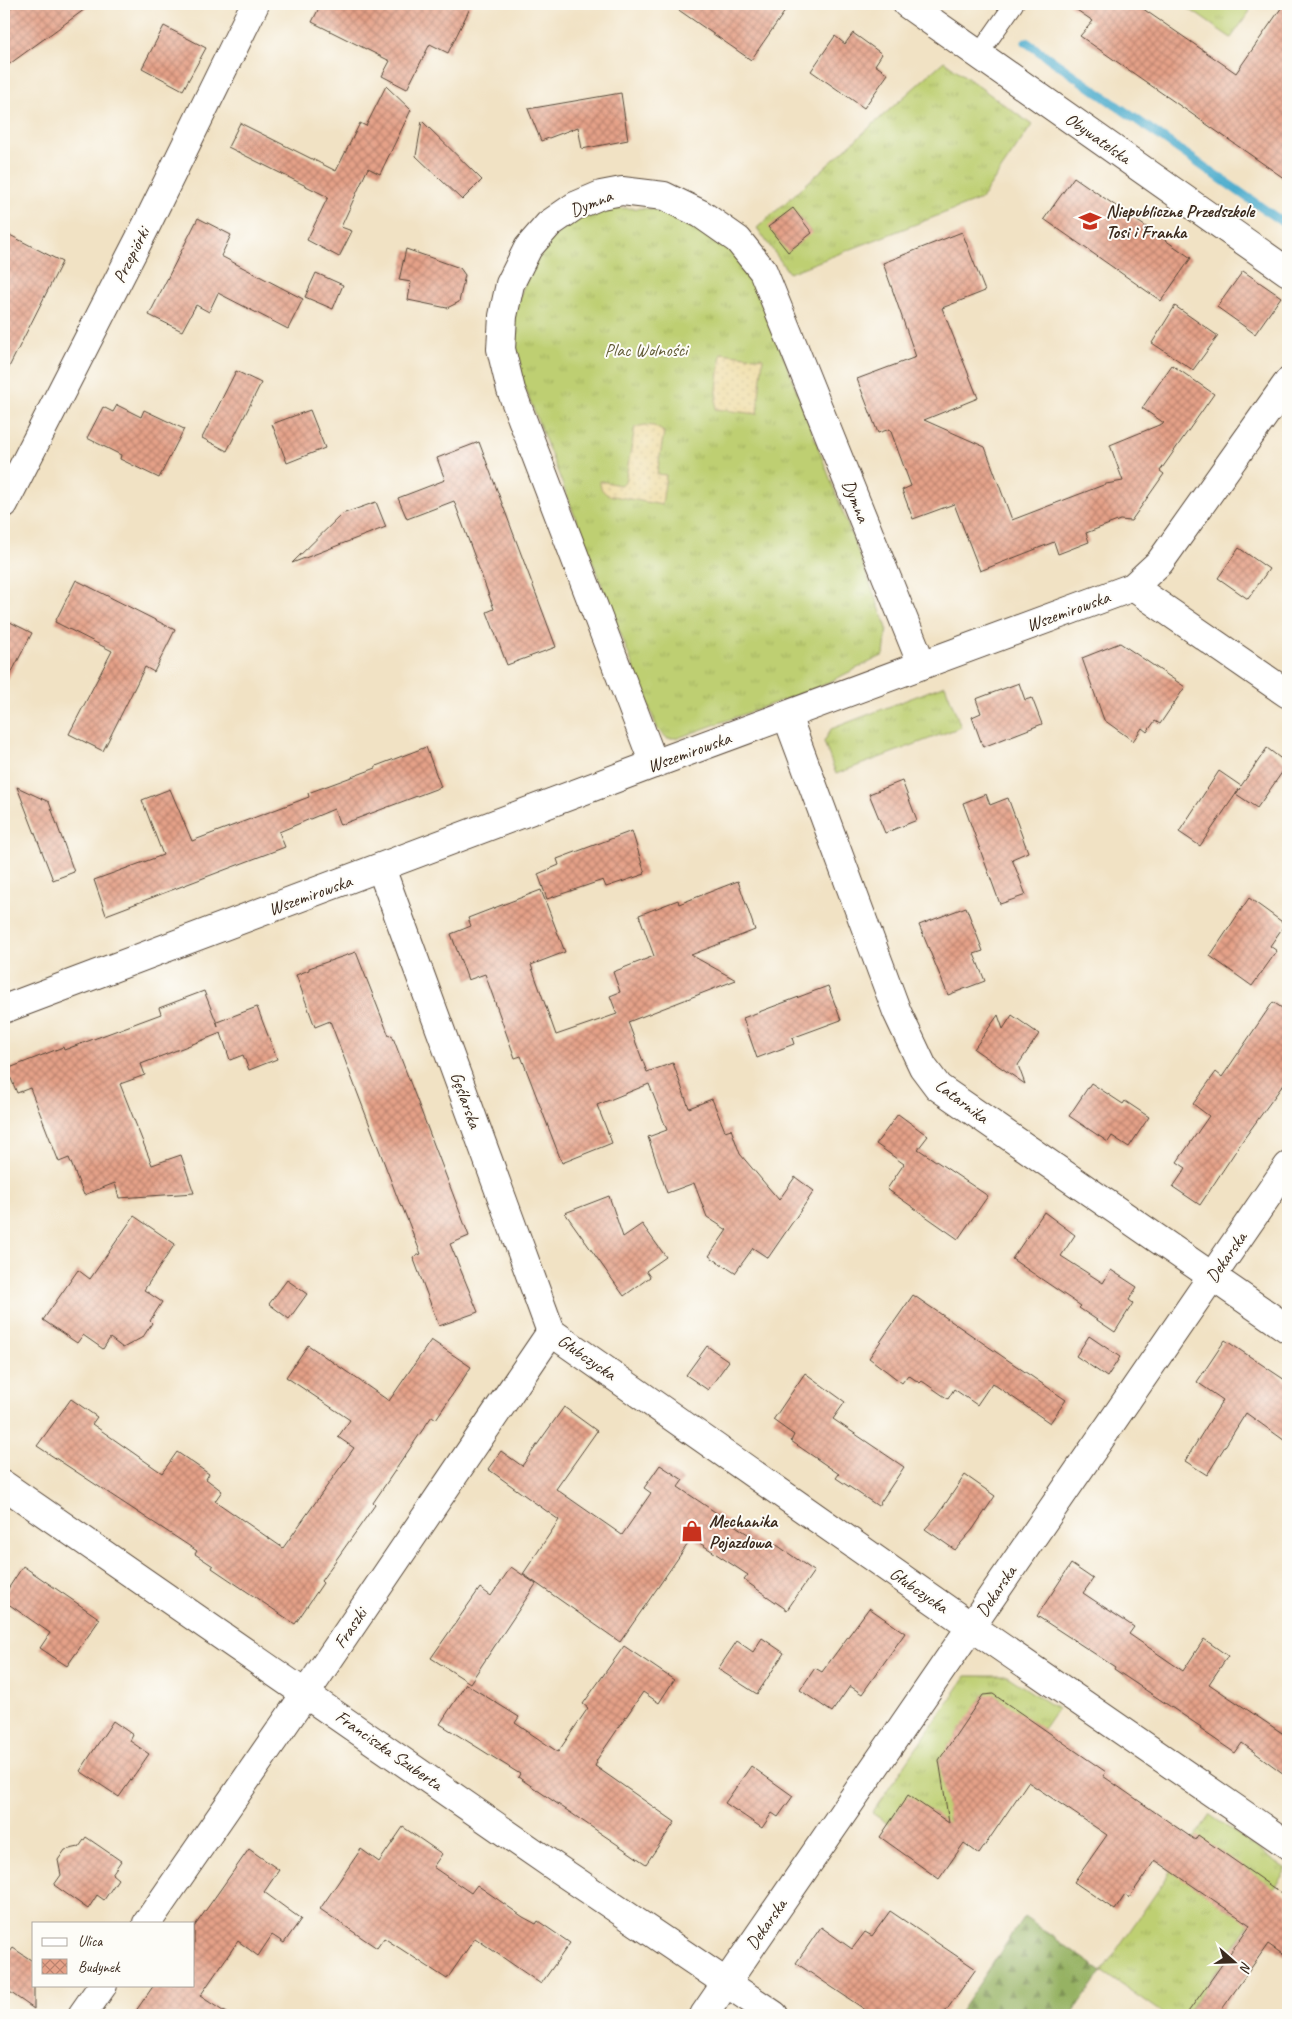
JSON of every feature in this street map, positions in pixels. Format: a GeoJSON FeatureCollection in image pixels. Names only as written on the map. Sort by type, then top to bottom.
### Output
{"type":"FeatureCollection","features":[{"type":"Feature","properties":{"kind":"street","name":"Przepiórki"},"geometry":{"type":"LineString","coordinates":[[4,504],[147,224],[255,4]]}},
{"type":"Feature","properties":{"kind":"street","name":"Obywatelska"},"geometry":{"type":"LineString","coordinates":[[907,4],[1288,272]]}},
{"type":"Feature","properties":{"kind":"street","name":"Dymna"},"geometry":{"type":"LineString","coordinates":[[654,764],[511,390],[501,350],[503,316],[510,284],[528,248],[549,224],[575,206],[601,195],[622,192],[664,196],[701,214],[738,240],[763,271],[922,665]]}},
{"type":"Feature","properties":{"kind":"street","name":"Wszemirowska"},"geometry":{"type":"LineString","coordinates":[[4,1009],[654,764],[1133,587],[1160,562],[1288,382]]}},
{"type":"Feature","properties":{"kind":"street"},"geometry":{"type":"LineString","coordinates":[[1133,587],[1288,694]]}},
{"type":"Feature","properties":{"kind":"street","name":"Latarnika"},"geometry":{"type":"LineString","coordinates":[[787,716],[897,1012],[923,1068],[938,1087],[1288,1329]]}},
{"type":"Feature","properties":{"kind":"street","name":"Gęślarska"},"geometry":{"type":"LineString","coordinates":[[380,868],[551,1332]]}},
{"type":"Feature","properties":{"kind":"street","name":"Dekarska"},"geometry":{"type":"LineString","coordinates":[[704,2015],[1288,1166]]}},
{"type":"Feature","properties":{"kind":"street","name":"Głubczycka"},"geometry":{"type":"LineString","coordinates":[[551,1332],[972,1627],[1288,1845]]}},
{"type":"Feature","properties":{"kind":"street","name":"Fraszki"},"geometry":{"type":"LineString","coordinates":[[148,1922],[551,1332]]}},
{"type":"Feature","properties":{"kind":"street","name":"Franciszka Szuberta"},"geometry":{"type":"LineString","coordinates":[[4,1484],[558,1868],[774,2015]]}},
{"type":"Feature","properties":{"kind":"street"},"geometry":{"type":"LineString","coordinates":[[82,2015],[102,1986]]}},
{"type":"Feature","properties":{"kind":"lane"},"geometry":{"type":"LineString","coordinates":[[979,54],[1014,4]]}},
{"type":"Feature","properties":{"kind":"green space"},"geometry":{"type":"Polygon","coordinates":[[[1182,4],[1240,4],[1250,11],[1231,38],[1182,4]]]}},
{"type":"Feature","properties":{"kind":"green space"},"geometry":{"type":"Polygon","coordinates":[[[944,61],[1032,125],[981,199],[789,273],[757,228],[944,61]]]}},
{"type":"Feature","properties":{"kind":"green space","name":"Plac Wolności"},"geometry":{"type":"Polygon","coordinates":[[[610,208],[654,209],[686,219],[710,233],[732,251],[751,271],[887,628],[884,655],[819,687],[678,738],[667,738],[658,730],[517,367],[514,310],[529,274],[548,241],[576,220],[610,208]]]}},
{"type":"Feature","properties":{"kind":"green space"},"geometry":{"type":"Polygon","coordinates":[[[945,685],[961,727],[836,774],[824,742],[831,729],[945,685]]]}},
{"type":"Feature","properties":{"kind":"green space"},"geometry":{"type":"Polygon","coordinates":[[[966,1676],[1007,1676],[1057,1709],[949,1865],[872,1813],[966,1676]]]}},
{"type":"Feature","properties":{"kind":"green space"},"geometry":{"type":"Polygon","coordinates":[[[1210,1815],[1287,1869],[1186,2015],[1165,2015],[1102,1971],[1210,1815]]]}},
{"type":"Feature","properties":{"kind":"green space"},"geometry":{"type":"Polygon","coordinates":[[[1024,1917],[1102,1971],[1072,2015],[958,2015],[1024,1917]]]}},
{"type":"Feature","properties":{"kind":"sand"},"geometry":{"type":"Polygon","coordinates":[[[721,353],[763,358],[757,414],[715,409],[721,353]]]}},
{"type":"Feature","properties":{"kind":"sand"},"geometry":{"type":"Polygon","coordinates":[[[654,426],[664,432],[657,474],[666,475],[662,505],[608,495],[600,486],[600,481],[620,485],[625,482],[635,427],[654,426]]]}},
{"type":"Feature","properties":{"kind":"building"},"geometry":{"type":"Polygon","coordinates":[[[16,4],[92,4],[4,68],[4,12],[16,4]]]}},
{"type":"Feature","properties":{"kind":"building"},"geometry":{"type":"Polygon","coordinates":[[[321,4],[472,4],[448,53],[430,44],[407,89],[382,76],[390,61],[312,22],[321,4]]]}},
{"type":"Feature","properties":{"kind":"building"},"geometry":{"type":"Polygon","coordinates":[[[670,4],[790,4],[751,60],[670,4]]]}},
{"type":"Feature","properties":{"kind":"building"},"geometry":{"type":"Polygon","coordinates":[[[1068,4],[1136,4],[1236,73],[1284,4],[1288,4],[1288,181],[1080,36],[1093,21],[1068,4]]]}},
{"type":"Feature","properties":{"kind":"building"},"geometry":{"type":"Polygon","coordinates":[[[164,26],[206,48],[183,90],[142,68],[164,26]]]}},
{"type":"Feature","properties":{"kind":"building"},"geometry":{"type":"Polygon","coordinates":[[[853,33],[882,54],[875,65],[888,74],[864,108],[811,71],[835,36],[845,44],[853,33]]]}},
{"type":"Feature","properties":{"kind":"building"},"geometry":{"type":"Polygon","coordinates":[[[386,86],[411,110],[380,174],[368,168],[341,227],[352,231],[339,257],[307,240],[328,197],[228,147],[240,123],[336,171],[360,123],[366,126],[386,86]]]}},
{"type":"Feature","properties":{"kind":"building"},"geometry":{"type":"Polygon","coordinates":[[[621,93],[628,140],[582,149],[578,127],[541,141],[528,109],[621,93]]]}},
{"type":"Feature","properties":{"kind":"building"},"geometry":{"type":"Polygon","coordinates":[[[422,121],[482,180],[462,200],[416,156],[422,121]]]}},
{"type":"Feature","properties":{"kind":"building"},"geometry":{"type":"Polygon","coordinates":[[[1074,177],[1191,258],[1161,301],[1044,219],[1074,177]]]}},
{"type":"Feature","properties":{"kind":"building"},"geometry":{"type":"Polygon","coordinates":[[[793,208],[812,233],[788,252],[768,227],[793,208]]]}},
{"type":"Feature","properties":{"kind":"building"},"geometry":{"type":"Polygon","coordinates":[[[198,218],[231,235],[221,256],[303,299],[288,329],[218,293],[209,312],[196,305],[182,331],[149,315],[198,218]]]}},
{"type":"Feature","properties":{"kind":"building"},"geometry":{"type":"Polygon","coordinates":[[[4,232],[62,262],[4,377],[4,232]]]}},
{"type":"Feature","properties":{"kind":"building"},"geometry":{"type":"Polygon","coordinates":[[[962,232],[985,291],[942,308],[978,398],[924,420],[985,447],[1012,520],[1106,484],[1123,481],[1110,445],[1164,423],[1142,408],[1172,365],[1214,394],[1160,471],[1164,474],[1131,521],[1120,520],[1086,533],[1089,542],[1058,554],[1054,542],[980,571],[954,504],[913,519],[902,490],[911,486],[890,429],[878,433],[857,379],[916,357],[883,263],[962,232]]]}},
{"type":"Feature","properties":{"kind":"building"},"geometry":{"type":"Polygon","coordinates":[[[406,249],[460,268],[465,275],[459,302],[447,308],[408,300],[411,282],[399,280],[406,249]]]}},
{"type":"Feature","properties":{"kind":"building"},"geometry":{"type":"Polygon","coordinates":[[[1243,271],[1281,297],[1255,334],[1217,307],[1243,271]]]}},
{"type":"Feature","properties":{"kind":"building"},"geometry":{"type":"Polygon","coordinates":[[[316,273],[343,285],[333,309],[305,297],[316,273]]]}},
{"type":"Feature","properties":{"kind":"building"},"geometry":{"type":"Polygon","coordinates":[[[1175,306],[1218,336],[1193,370],[1152,343],[1175,306]]]}},
{"type":"Feature","properties":{"kind":"building"},"geometry":{"type":"Polygon","coordinates":[[[236,371],[261,383],[227,451],[202,438],[236,371]]]}},
{"type":"Feature","properties":{"kind":"building"},"geometry":{"type":"Polygon","coordinates":[[[117,405],[141,417],[144,410],[184,429],[159,478],[120,459],[121,455],[87,438],[103,407],[113,412],[117,405]]]}},
{"type":"Feature","properties":{"kind":"building"},"geometry":{"type":"Polygon","coordinates":[[[310,410],[325,448],[287,463],[272,424],[310,410]]]}},
{"type":"Feature","properties":{"kind":"building"},"geometry":{"type":"Polygon","coordinates":[[[479,442],[556,647],[507,665],[487,612],[494,609],[454,501],[407,519],[398,498],[445,480],[437,458],[479,442]]]}},
{"type":"Feature","properties":{"kind":"building"},"geometry":{"type":"Polygon","coordinates":[[[376,502],[386,527],[292,563],[342,514],[376,502]]]}},
{"type":"Feature","properties":{"kind":"building"},"geometry":{"type":"Polygon","coordinates":[[[1239,548],[1269,569],[1248,599],[1218,578],[1239,548]]]}},
{"type":"Feature","properties":{"kind":"building"},"geometry":{"type":"Polygon","coordinates":[[[76,580],[175,630],[154,672],[145,667],[103,751],[69,734],[112,651],[55,622],[76,580]]]}},
{"type":"Feature","properties":{"kind":"building"},"geometry":{"type":"Polygon","coordinates":[[[4,619],[32,633],[4,687],[4,619]]]}},
{"type":"Feature","properties":{"kind":"building"},"geometry":{"type":"Polygon","coordinates":[[[1120,643],[1185,687],[1160,724],[1155,721],[1147,732],[1142,728],[1133,741],[1104,720],[1082,658],[1120,643]]]}},
{"type":"Feature","properties":{"kind":"building"},"geometry":{"type":"Polygon","coordinates":[[[1019,683],[1025,700],[1032,698],[1042,724],[983,747],[972,717],[981,713],[976,699],[1019,683]]]}},
{"type":"Feature","properties":{"kind":"building"},"geometry":{"type":"Polygon","coordinates":[[[426,747],[441,787],[340,825],[334,809],[279,832],[285,847],[106,915],[94,880],[163,855],[142,800],[170,789],[192,841],[309,797],[308,793],[426,747]]]}},
{"type":"Feature","properties":{"kind":"building"},"geometry":{"type":"Polygon","coordinates":[[[1267,748],[1288,764],[1257,808],[1236,794],[1240,788],[1200,846],[1179,832],[1219,771],[1241,786],[1267,748]]]}},
{"type":"Feature","properties":{"kind":"building"},"geometry":{"type":"Polygon","coordinates":[[[902,781],[917,820],[885,833],[869,794],[902,781]]]}},
{"type":"Feature","properties":{"kind":"building"},"geometry":{"type":"Polygon","coordinates":[[[17,787],[49,802],[74,872],[53,880],[17,787]]]}},
{"type":"Feature","properties":{"kind":"building"},"geometry":{"type":"Polygon","coordinates":[[[986,794],[990,805],[1008,798],[1028,852],[1012,859],[1026,895],[1000,904],[963,803],[986,794]]]}},
{"type":"Feature","properties":{"kind":"building"},"geometry":{"type":"Polygon","coordinates":[[[632,831],[645,874],[606,887],[603,880],[547,899],[538,874],[559,865],[557,859],[632,831]]]}},
{"type":"Feature","properties":{"kind":"building"},"geometry":{"type":"Polygon","coordinates":[[[738,881],[755,930],[691,955],[736,980],[628,1022],[647,1072],[673,1063],[689,1108],[712,1099],[725,1131],[731,1129],[740,1154],[779,1200],[795,1177],[814,1191],[768,1258],[753,1248],[735,1273],[709,1256],[727,1230],[707,1217],[694,1183],[667,1193],[648,1137],[667,1130],[649,1084],[597,1105],[612,1143],[562,1163],[521,1056],[515,1058],[485,974],[468,980],[451,934],[471,926],[468,918],[541,890],[565,952],[531,965],[556,1035],[617,1014],[610,996],[620,992],[613,972],[654,956],[639,915],[678,900],[679,904],[738,881]]]}},
{"type":"Feature","properties":{"kind":"building"},"geometry":{"type":"Polygon","coordinates":[[[1249,898],[1285,924],[1270,946],[1277,951],[1252,986],[1210,956],[1249,898]]]}},
{"type":"Feature","properties":{"kind":"building"},"geometry":{"type":"Polygon","coordinates":[[[966,907],[983,951],[974,954],[985,981],[948,995],[919,925],[966,907]]]}},
{"type":"Feature","properties":{"kind":"building"},"geometry":{"type":"Polygon","coordinates":[[[356,952],[389,1036],[392,1035],[469,1236],[450,1244],[478,1312],[439,1326],[413,1257],[421,1254],[401,1207],[330,1021],[315,1027],[296,975],[309,970],[309,968],[356,952]]]}},
{"type":"Feature","properties":{"kind":"building"},"geometry":{"type":"Polygon","coordinates":[[[828,986],[841,1020],[792,1038],[794,1044],[757,1058],[743,1018],[828,986]]]}},
{"type":"Feature","properties":{"kind":"building"},"geometry":{"type":"Polygon","coordinates":[[[204,991],[218,1026],[217,1022],[257,1007],[277,1059],[249,1070],[243,1055],[230,1060],[221,1033],[141,1064],[145,1075],[120,1084],[152,1165],[181,1155],[194,1193],[119,1198],[115,1183],[84,1195],[69,1158],[59,1162],[30,1088],[17,1093],[7,1069],[63,1047],[64,1050],[161,1014],[159,1008],[204,991]]]}},
{"type":"Feature","properties":{"kind":"building"},"geometry":{"type":"Polygon","coordinates":[[[1273,1002],[1288,1012],[1288,1078],[1243,1140],[1200,1205],[1173,1187],[1186,1168],[1177,1162],[1209,1116],[1193,1104],[1216,1072],[1222,1077],[1273,1002]]]}},
{"type":"Feature","properties":{"kind":"building"},"geometry":{"type":"Polygon","coordinates":[[[998,1015],[1003,1029],[1012,1015],[1039,1034],[1018,1065],[1025,1084],[974,1049],[998,1015]]]}},
{"type":"Feature","properties":{"kind":"building"},"geometry":{"type":"Polygon","coordinates":[[[1091,1083],[1123,1104],[1125,1101],[1149,1117],[1129,1147],[1112,1136],[1108,1142],[1069,1116],[1091,1083]]]}},
{"type":"Feature","properties":{"kind":"building"},"geometry":{"type":"Polygon","coordinates":[[[898,1114],[928,1136],[918,1149],[988,1196],[958,1239],[887,1189],[904,1164],[876,1144],[898,1114]]]}},
{"type":"Feature","properties":{"kind":"building"},"geometry":{"type":"Polygon","coordinates":[[[609,1196],[623,1237],[642,1224],[666,1257],[646,1271],[650,1277],[624,1296],[565,1213],[609,1196]]]}},
{"type":"Feature","properties":{"kind":"building"},"geometry":{"type":"Polygon","coordinates":[[[1044,1212],[1075,1235],[1061,1256],[1103,1283],[1111,1270],[1137,1287],[1129,1300],[1133,1303],[1115,1332],[1079,1308],[1081,1306],[1012,1259],[1044,1212]]]}},
{"type":"Feature","properties":{"kind":"building"},"geometry":{"type":"Polygon","coordinates":[[[134,1216],[175,1244],[144,1290],[162,1302],[143,1337],[123,1348],[110,1338],[103,1349],[83,1335],[77,1343],[43,1320],[78,1270],[90,1279],[134,1216]]]}},
{"type":"Feature","properties":{"kind":"building"},"geometry":{"type":"Polygon","coordinates":[[[287,1280],[307,1294],[289,1319],[269,1304],[287,1280]]]}},
{"type":"Feature","properties":{"kind":"building"},"geometry":{"type":"Polygon","coordinates":[[[913,1295],[1066,1400],[1050,1423],[992,1383],[977,1405],[954,1389],[948,1399],[922,1381],[920,1383],[908,1375],[902,1383],[869,1358],[913,1295]]]}},
{"type":"Feature","properties":{"kind":"building"},"geometry":{"type":"Polygon","coordinates":[[[1089,1336],[1120,1357],[1107,1377],[1076,1356],[1089,1336]]]}},
{"type":"Feature","properties":{"kind":"building"},"geometry":{"type":"Polygon","coordinates":[[[431,1340],[471,1367],[436,1419],[432,1416],[373,1503],[375,1505],[321,1581],[323,1583],[295,1624],[212,1568],[213,1566],[195,1554],[197,1551],[37,1446],[71,1399],[97,1417],[92,1424],[162,1473],[177,1452],[209,1474],[206,1479],[222,1491],[215,1501],[283,1548],[354,1448],[338,1437],[350,1420],[286,1377],[308,1345],[389,1401],[431,1340]]]}},
{"type":"Feature","properties":{"kind":"building"},"geometry":{"type":"Polygon","coordinates":[[[1225,1340],[1288,1382],[1288,1443],[1246,1413],[1207,1475],[1185,1461],[1223,1400],[1197,1382],[1225,1340]]]}},
{"type":"Feature","properties":{"kind":"building"},"geometry":{"type":"Polygon","coordinates":[[[707,1346],[729,1361],[708,1390],[686,1375],[707,1346]]]}},
{"type":"Feature","properties":{"kind":"building"},"geometry":{"type":"Polygon","coordinates":[[[805,1373],[845,1402],[833,1419],[904,1467],[878,1506],[836,1478],[839,1474],[791,1441],[794,1435],[773,1420],[805,1373]]]}},
{"type":"Feature","properties":{"kind":"building"},"geometry":{"type":"Polygon","coordinates":[[[564,1407],[597,1431],[556,1489],[622,1535],[651,1493],[644,1488],[660,1465],[683,1480],[678,1487],[767,1547],[771,1541],[814,1571],[787,1610],[744,1580],[748,1575],[692,1538],[620,1642],[523,1574],[559,1520],[488,1469],[501,1451],[522,1466],[564,1407]]]}},
{"type":"Feature","properties":{"kind":"building"},"geometry":{"type":"Polygon","coordinates":[[[965,1475],[995,1496],[973,1529],[955,1550],[925,1529],[937,1516],[965,1475]]]}},
{"type":"Feature","properties":{"kind":"building"},"geometry":{"type":"Polygon","coordinates":[[[1071,1564],[1093,1579],[1083,1593],[1134,1627],[1129,1634],[1183,1671],[1204,1639],[1228,1656],[1209,1684],[1288,1737],[1288,1777],[1242,1743],[1235,1753],[1200,1729],[1201,1727],[1114,1669],[1115,1667],[1037,1616],[1071,1564]]]}},
{"type":"Feature","properties":{"kind":"building"},"geometry":{"type":"Polygon","coordinates":[[[23,1566],[100,1619],[67,1666],[40,1648],[50,1633],[4,1601],[4,1595],[23,1566]]]}},
{"type":"Feature","properties":{"kind":"building"},"geometry":{"type":"Polygon","coordinates":[[[511,1567],[536,1584],[470,1683],[431,1658],[480,1588],[491,1596],[511,1567]]]}},
{"type":"Feature","properties":{"kind":"building"},"geometry":{"type":"Polygon","coordinates":[[[869,1608],[905,1633],[862,1694],[850,1686],[832,1712],[800,1690],[815,1668],[822,1672],[869,1608]]]}},
{"type":"Feature","properties":{"kind":"building"},"geometry":{"type":"Polygon","coordinates":[[[762,1638],[784,1653],[757,1694],[718,1669],[737,1641],[753,1652],[762,1638]]]}},
{"type":"Feature","properties":{"kind":"building"},"geometry":{"type":"Polygon","coordinates":[[[624,1646],[674,1680],[659,1703],[643,1692],[596,1761],[595,1766],[675,1822],[646,1864],[518,1777],[520,1774],[440,1724],[466,1684],[519,1717],[515,1723],[558,1752],[588,1708],[583,1704],[624,1646]]]}},
{"type":"Feature","properties":{"kind":"building"},"geometry":{"type":"Polygon","coordinates":[[[993,1694],[1106,1772],[1103,1776],[1195,1840],[1198,1835],[1288,1898],[1288,1958],[1268,1944],[1218,2015],[1186,2015],[1250,1925],[1155,1860],[1129,1898],[1125,1895],[1115,1910],[1074,1882],[1107,1835],[1028,1782],[979,1854],[964,1843],[939,1879],[880,1837],[908,1795],[949,1823],[939,1760],[983,1695],[993,1694]]]}},
{"type":"Feature","properties":{"kind":"building"},"geometry":{"type":"Polygon","coordinates":[[[113,1721],[133,1735],[130,1741],[149,1754],[119,1797],[80,1771],[113,1721]]]}},
{"type":"Feature","properties":{"kind":"building"},"geometry":{"type":"Polygon","coordinates":[[[751,1766],[793,1796],[778,1817],[772,1813],[762,1828],[725,1803],[751,1766]]]}},
{"type":"Feature","properties":{"kind":"building"},"geometry":{"type":"Polygon","coordinates":[[[403,1827],[442,1854],[433,1867],[471,1893],[477,1885],[523,1917],[536,1924],[538,1921],[570,1943],[541,1984],[475,1938],[447,1979],[384,1938],[377,1948],[320,1909],[361,1849],[379,1862],[403,1827]]]}},
{"type":"Feature","properties":{"kind":"building"},"geometry":{"type":"Polygon","coordinates":[[[86,1837],[121,1861],[112,1874],[118,1879],[104,1900],[97,1895],[88,1909],[54,1885],[61,1875],[58,1860],[65,1850],[79,1847],[86,1837]]]}},
{"type":"Feature","properties":{"kind":"building"},"geometry":{"type":"Polygon","coordinates":[[[249,1849],[279,1870],[264,1892],[301,1919],[284,1943],[272,1935],[258,1956],[238,1941],[200,1996],[229,2015],[133,2015],[153,1986],[195,1986],[195,1926],[249,1849]]]}},
{"type":"Feature","properties":{"kind":"building"},"geometry":{"type":"Polygon","coordinates":[[[890,1911],[976,1969],[943,2015],[873,2015],[796,1963],[821,1927],[852,1949],[865,1932],[872,1936],[890,1911]]]}},
{"type":"Feature","properties":{"kind":"building"},"geometry":{"type":"Polygon","coordinates":[[[13,1948],[32,1961],[34,2009],[4,1988],[4,1960],[13,1948]]]}},
{"type":"Feature","properties":{"kind":"waterway"},"geometry":{"type":"LineString","coordinates":[[1026,42],[1288,226]]}},
{"type":"Feature","properties":{"kind":"place","name":"Niepubliczne Przedszkole Tosi i Franka"},"geometry":{"type":"Point","coordinates":[1090,221]}},
{"type":"Feature","properties":{"kind":"place","name":"Mechanika Pojazdowa"},"geometry":{"type":"Point","coordinates":[692,1531]}}]}
